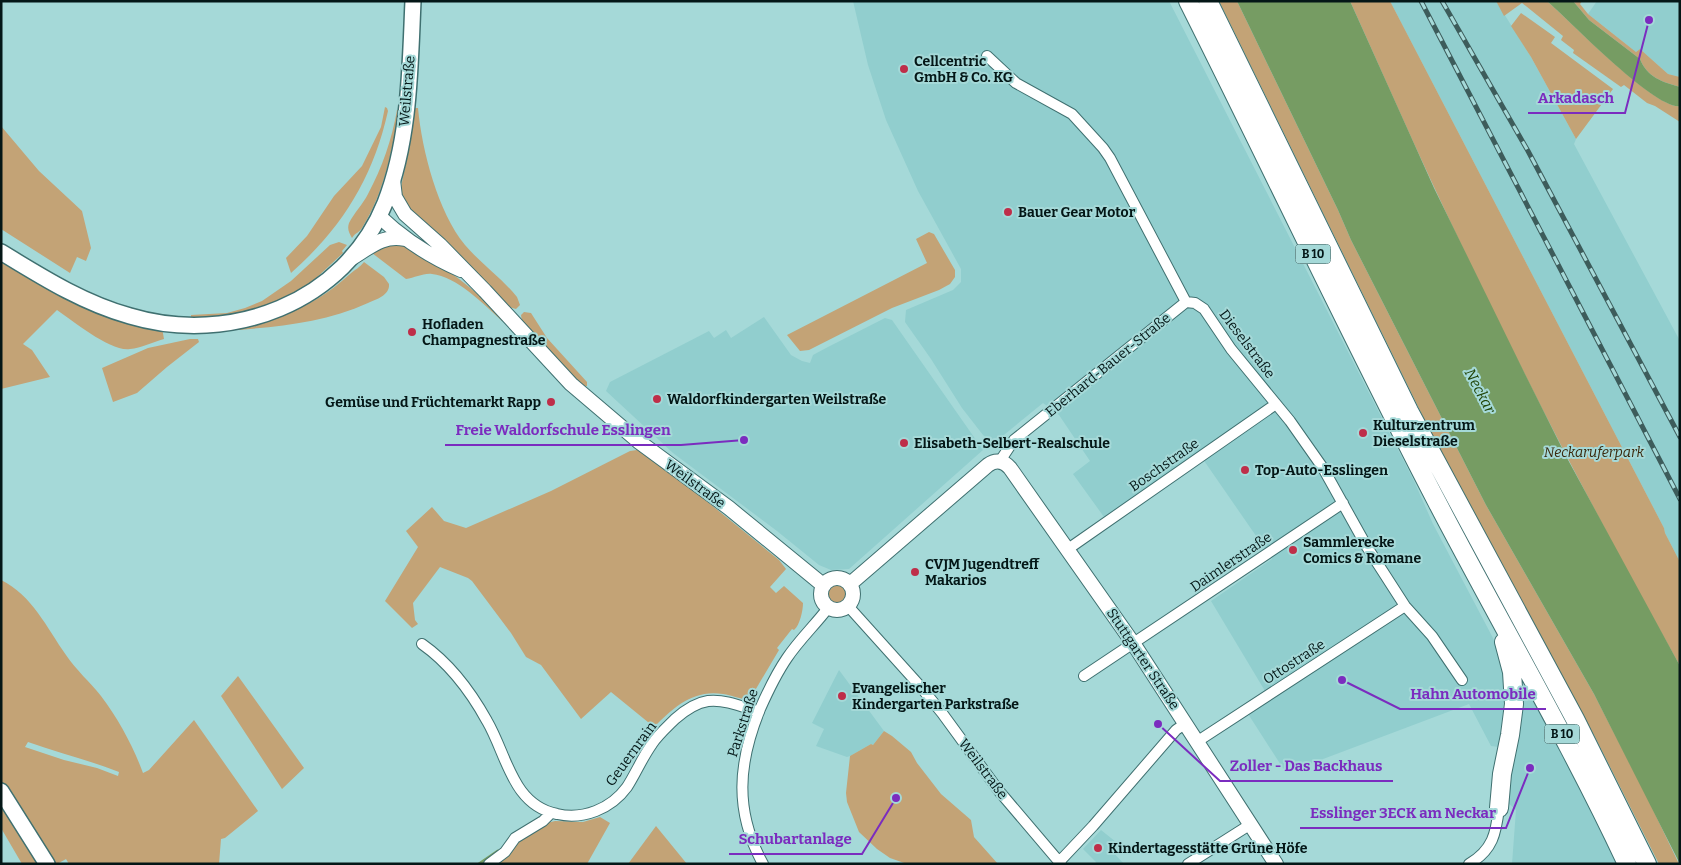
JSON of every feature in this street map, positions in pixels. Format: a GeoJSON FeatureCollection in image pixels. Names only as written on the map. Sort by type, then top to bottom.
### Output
{"type":"FeatureCollection","features":[{"type":"Feature","properties":{"kind":"highway","name":"B 10"},"geometry":{"type":"LineString","coordinates":[[1188,1],[1369,370],[1492,606],[1564,737],[1627,864]]}},
{"type":"Feature","properties":{"kind":"highway","name":"B 10"},"geometry":{"type":"LineString","coordinates":[[1208,1],[1409,411],[1575,719],[1647,864]]}},
{"type":"Feature","properties":{"kind":"highway"},"geometry":{"type":"LineString","coordinates":[[1492,606],[1510,662],[1514,694],[1512,722],[1502,774],[1499,808]]}},
{"type":"Feature","properties":{"kind":"main road","name":"Weilstraße"},"geometry":{"type":"LineString","coordinates":[[379,216],[392,180],[404,124],[413,1]]}},
{"type":"Feature","properties":{"kind":"main road"},"geometry":{"type":"LineString","coordinates":[[1,252],[54,284],[103,307],[144,320],[187,326],[228,323],[279,309],[311,293],[374,239],[379,216]]}},
{"type":"Feature","properties":{"kind":"main road"},"geometry":{"type":"LineString","coordinates":[[1,791],[47,864]]}},
{"type":"Feature","properties":{"kind":"street"},"geometry":{"type":"LineString","coordinates":[[987,56],[1016,83],[1072,114],[1103,148],[1186,302]]}},
{"type":"Feature","properties":{"kind":"street","name":"Weilstraße"},"geometry":{"type":"LineString","coordinates":[[392,180],[398,203],[405,214],[440,245],[496,302],[559,373],[638,441],[729,508],[823,585]]}},
{"type":"Feature","properties":{"kind":"street","name":"Weilstraße"},"geometry":{"type":"LineString","coordinates":[[379,216],[408,240],[444,262],[466,272]]}},
{"type":"Feature","properties":{"kind":"street"},"geometry":{"type":"LineString","coordinates":[[379,216],[416,225]]}},
{"type":"Feature","properties":{"kind":"street"},"geometry":{"type":"LineString","coordinates":[[374,239],[392,237],[408,240]]}},
{"type":"Feature","properties":{"kind":"street","name":"Dieselstraße"},"geometry":{"type":"LineString","coordinates":[[1186,302],[1195,303],[1204,309],[1231,349],[1276,404],[1320,463],[1367,547],[1405,606],[1432,636],[1462,680]]}},
{"type":"Feature","properties":{"kind":"street","name":"Eberhard-Bauer-Straße"},"geometry":{"type":"LineString","coordinates":[[850,584],[988,465],[1000,461],[1014,440],[1186,302]]}},
{"type":"Feature","properties":{"kind":"street","name":"Boschstraße"},"geometry":{"type":"LineString","coordinates":[[1068,549],[1276,404]]}},
{"type":"Feature","properties":{"kind":"street","name":"Stuttgarter Straße"},"geometry":{"type":"LineString","coordinates":[[1000,461],[1010,468],[1133,643],[1276,864]]}},
{"type":"Feature","properties":{"kind":"street","name":"Daimlerstraße"},"geometry":{"type":"LineString","coordinates":[[1084,676],[1343,503]]}},
{"type":"Feature","properties":{"kind":"street"},"geometry":{"type":"LineString","coordinates":[[837,577],[844,579],[850,584],[854,596],[848,606],[838,610],[828,608],[821,597],[823,585],[829,579],[837,577]]}},
{"type":"Feature","properties":{"kind":"street","name":"Weilstraße"},"geometry":{"type":"LineString","coordinates":[[848,606],[924,690],[999,792],[1060,863]]}},
{"type":"Feature","properties":{"kind":"street","name":"Ottostraße"},"geometry":{"type":"LineString","coordinates":[[1198,741],[1405,606]]}},
{"type":"Feature","properties":{"kind":"street","name":"Parkstraße"},"geometry":{"type":"LineString","coordinates":[[762,864],[749,831],[743,804],[742,787],[745,757],[759,712],[780,668],[828,608]]}},
{"type":"Feature","properties":{"kind":"street","name":"Geuernrain"},"geometry":{"type":"LineString","coordinates":[[422,644],[445,664],[475,702],[499,743],[513,779],[520,790],[533,804],[551,813],[570,816],[582,815],[599,810],[614,800],[627,786],[657,737],[679,716],[696,704],[707,701],[719,701],[759,712]]}},
{"type":"Feature","properties":{"kind":"street"},"geometry":{"type":"LineString","coordinates":[[1060,863],[1176,730],[1186,723]]}},
{"type":"Feature","properties":{"kind":"street"},"geometry":{"type":"LineString","coordinates":[[1470,864],[1484,853],[1494,837],[1499,808]]}},
{"type":"Feature","properties":{"kind":"street"},"geometry":{"type":"LineString","coordinates":[[488,864],[505,852],[515,838],[543,821],[551,813]]}},
{"type":"Feature","properties":{"kind":"street"},"geometry":{"type":"LineString","coordinates":[[1188,864],[1251,824]]}},
{"type":"Feature","properties":{"kind":"shaded area"},"geometry":{"type":"Polygon","coordinates":[[[853,1],[1169,1],[1414,481],[1433,524],[1494,640],[1502,665],[1505,693],[1499,747],[1491,746],[1469,704],[1286,773],[1243,706],[1265,691],[1211,601],[1272,559],[1198,452],[1104,517],[1073,474],[1090,461],[1059,415],[1043,403],[994,443],[983,435],[962,408],[905,322],[906,310],[953,290],[961,282],[961,269],[918,191],[886,120],[868,65],[853,1]]]}},
{"type":"Feature","properties":{"kind":"shaded area"},"geometry":{"type":"Polygon","coordinates":[[[1390,1],[1496,1],[1531,57],[1576,139],[1574,144],[1680,341],[1680,562],[1664,528],[1390,1]]]}},
{"type":"Feature","properties":{"kind":"shaded area"},"geometry":{"type":"Polygon","coordinates":[[[1597,1],[1680,1],[1680,77],[1668,74],[1640,49],[1636,52],[1588,14],[1597,1]]]}},
{"type":"Feature","properties":{"kind":"shaded area"},"geometry":{"type":"Polygon","coordinates":[[[764,317],[791,355],[810,363],[813,355],[826,348],[885,318],[892,320],[983,450],[849,569],[831,570],[819,565],[673,453],[606,391],[610,382],[709,331],[714,338],[726,330],[731,338],[764,317]]]}},
{"type":"Feature","properties":{"kind":"shaded area","name":"Evangelischer Kindergarten Parkstraße"},"geometry":{"type":"Polygon","coordinates":[[[839,670],[884,731],[873,745],[871,744],[847,757],[816,746],[824,729],[812,723],[839,670]]]}},
{"type":"Feature","properties":{"kind":"shaded area"},"geometry":{"type":"Polygon","coordinates":[[[1529,692],[1568,764],[1611,850],[1616,864],[1512,864],[1516,810],[1506,801],[1522,706],[1522,695],[1529,692]]]}},
{"type":"Feature","properties":{"kind":"shaded area","name":"Kindertagesstätte Grüne Höfe"},"geometry":{"type":"Polygon","coordinates":[[[1101,830],[1116,842],[1110,849],[1124,864],[1095,864],[1096,862],[1083,849],[1101,830]]]}},
{"type":"Feature","properties":{"kind":"green space"},"geometry":{"type":"Polygon","coordinates":[[[1219,1],[1237,1],[1351,240],[1486,505],[1594,694],[1679,864],[1659,864],[1594,735],[1428,427],[1219,1]]]}},
{"type":"Feature","properties":{"kind":"green space","name":"Neckaruferpark"},"geometry":{"type":"Polygon","coordinates":[[[1350,1],[1390,1],[1664,528],[1680,562],[1680,666],[1615,548],[1492,309],[1423,164],[1350,1]]]}},
{"type":"Feature","properties":{"kind":"green space"},"geometry":{"type":"Polygon","coordinates":[[[1496,1],[1547,1],[1633,80],[1668,103],[1680,106],[1680,122],[1647,103],[1624,85],[1621,87],[1573,53],[1574,50],[1561,40],[1563,36],[1522,3],[1504,16],[1496,1]]]}},
{"type":"Feature","properties":{"kind":"green space"},"geometry":{"type":"Polygon","coordinates":[[[1573,1],[1582,1],[1580,4],[1588,14],[1636,52],[1640,49],[1668,74],[1680,77],[1680,87],[1661,81],[1651,74],[1640,59],[1589,20],[1573,1]]]}},
{"type":"Feature","properties":{"kind":"green space"},"geometry":{"type":"Polygon","coordinates":[[[1521,13],[1555,37],[1551,43],[1613,89],[1576,139],[1531,57],[1511,26],[1521,13]]]}},
{"type":"Feature","properties":{"kind":"green space"},"geometry":{"type":"Polygon","coordinates":[[[385,107],[388,111],[382,135],[374,158],[353,200],[326,238],[291,273],[286,258],[307,236],[334,196],[362,166],[381,127],[385,107]]]}},
{"type":"Feature","properties":{"kind":"green space"},"geometry":{"type":"Polygon","coordinates":[[[414,108],[418,108],[428,162],[439,198],[447,216],[465,245],[517,297],[520,305],[516,309],[509,307],[468,263],[411,214],[400,192],[409,148],[414,108]]]}},
{"type":"Feature","properties":{"kind":"green space"},"geometry":{"type":"Polygon","coordinates":[[[397,110],[399,110],[393,141],[382,186],[370,215],[360,231],[352,238],[348,227],[349,223],[366,198],[378,174],[397,110]]]}},
{"type":"Feature","properties":{"kind":"green space"},"geometry":{"type":"Polygon","coordinates":[[[1,126],[39,171],[82,211],[91,248],[86,261],[77,257],[70,273],[1,229],[1,126]]]}},
{"type":"Feature","properties":{"kind":"green space"},"geometry":{"type":"Polygon","coordinates":[[[929,232],[934,234],[955,270],[955,277],[950,284],[892,308],[809,350],[800,351],[787,335],[927,263],[916,239],[929,232]]]}},
{"type":"Feature","properties":{"kind":"green space"},"geometry":{"type":"Polygon","coordinates":[[[339,242],[347,245],[342,251],[343,253],[312,282],[280,301],[247,313],[191,320],[191,315],[227,313],[262,301],[291,281],[330,245],[339,242]]]}},
{"type":"Feature","properties":{"kind":"green space"},"geometry":{"type":"Polygon","coordinates":[[[399,242],[455,276],[480,296],[504,321],[470,292],[451,280],[432,274],[406,279],[372,253],[382,244],[399,242]]]}},
{"type":"Feature","properties":{"kind":"green space"},"geometry":{"type":"Polygon","coordinates":[[[1,258],[162,328],[164,339],[130,349],[122,349],[92,335],[57,310],[23,344],[32,350],[50,377],[1,389],[1,258]]]}},
{"type":"Feature","properties":{"kind":"green space"},"geometry":{"type":"Polygon","coordinates":[[[364,262],[384,277],[389,284],[385,294],[379,298],[337,315],[321,319],[288,325],[239,330],[238,326],[270,319],[311,302],[337,285],[364,262]]]}},
{"type":"Feature","properties":{"kind":"green space"},"geometry":{"type":"Polygon","coordinates":[[[524,312],[531,313],[547,338],[587,382],[587,386],[582,387],[522,322],[521,315],[524,312]]]}},
{"type":"Feature","properties":{"kind":"green space"},"geometry":{"type":"Polygon","coordinates":[[[198,339],[199,342],[137,393],[113,402],[102,368],[148,348],[198,339]]]}},
{"type":"Feature","properties":{"kind":"green space"},"geometry":{"type":"Polygon","coordinates":[[[637,450],[709,503],[779,560],[786,569],[770,587],[776,593],[784,586],[803,603],[798,625],[794,630],[792,629],[777,648],[779,650],[750,699],[723,694],[702,694],[676,707],[654,727],[611,692],[581,719],[541,665],[526,657],[511,633],[468,578],[440,567],[413,603],[415,620],[418,624],[412,628],[385,601],[418,547],[406,531],[432,507],[444,521],[466,528],[551,491],[630,451],[637,450]]]}},
{"type":"Feature","properties":{"kind":"green space"},"geometry":{"type":"Polygon","coordinates":[[[1,580],[12,586],[30,603],[70,660],[101,696],[125,733],[143,773],[149,770],[194,720],[258,811],[225,838],[221,839],[219,864],[69,864],[66,859],[53,864],[1,782],[1,580]],[[28,742],[25,747],[118,776],[119,772],[28,742]]]}},
{"type":"Feature","properties":{"kind":"green space"},"geometry":{"type":"Polygon","coordinates":[[[837,584],[844,587],[847,594],[844,601],[837,604],[830,601],[827,594],[830,587],[837,584]]]}},
{"type":"Feature","properties":{"kind":"green space"},"geometry":{"type":"Polygon","coordinates":[[[238,676],[304,768],[282,789],[221,696],[238,676]]]}},
{"type":"Feature","properties":{"kind":"green space"},"geometry":{"type":"Polygon","coordinates":[[[884,731],[911,752],[917,763],[941,794],[971,820],[974,837],[998,864],[907,864],[890,858],[859,832],[847,802],[846,793],[850,756],[871,744],[873,745],[884,731]]]}},
{"type":"Feature","properties":{"kind":"green space"},"geometry":{"type":"Polygon","coordinates":[[[1,800],[41,864],[22,864],[1,828],[1,800]]]}},
{"type":"Feature","properties":{"kind":"green space"},"geometry":{"type":"Polygon","coordinates":[[[600,817],[610,823],[587,864],[491,864],[512,852],[518,842],[547,823],[555,821],[583,822],[600,817]]]}},
{"type":"Feature","properties":{"kind":"green space"},"geometry":{"type":"Polygon","coordinates":[[[656,826],[687,864],[628,864],[656,826]]]}},
{"type":"Feature","properties":{"kind":"water","name":"Neckar"},"geometry":{"type":"Polygon","coordinates":[[[1237,1],[1350,1],[1434,188],[1525,374],[1567,458],[1680,666],[1680,864],[1594,694],[1486,505],[1351,240],[1237,1]]]}},
{"type":"Feature","properties":{"kind":"water"},"geometry":{"type":"Polygon","coordinates":[[[1547,1],[1573,1],[1589,20],[1640,59],[1651,74],[1661,81],[1680,87],[1680,106],[1668,103],[1633,80],[1547,1]]]}},
{"type":"Feature","properties":{"kind":"waterway"},"geometry":{"type":"LineString","coordinates":[[479,864],[498,851]]}},
{"type":"Feature","properties":{"kind":"railway"},"geometry":{"type":"LineString","coordinates":[[1421,1],[1680,499]]}},
{"type":"Feature","properties":{"kind":"railway"},"geometry":{"type":"LineString","coordinates":[[1442,1],[1528,151],[1680,437]]}},
{"type":"Feature","properties":{"kind":"place","name":"Arkadasch"},"geometry":{"type":"Point","coordinates":[1649,20]}},
{"type":"Feature","properties":{"kind":"place","name":"Cellcentric GmbH & Co. KG"},"geometry":{"type":"Point","coordinates":[904,69]}},
{"type":"Feature","properties":{"kind":"place","name":"Bauer Gear Motor"},"geometry":{"type":"Point","coordinates":[1008,212]}},
{"type":"Feature","properties":{"kind":"place","name":"Hofladen Champagnestraße"},"geometry":{"type":"Point","coordinates":[412,332]}},
{"type":"Feature","properties":{"kind":"place","name":"Waldorfkindergarten Weilstraße"},"geometry":{"type":"Point","coordinates":[657,399]}},
{"type":"Feature","properties":{"kind":"place","name":"Gemüse und Früchtemarkt Rapp"},"geometry":{"type":"Point","coordinates":[551,402]}},
{"type":"Feature","properties":{"kind":"place","name":"Kulturzentrum Dieselstraße"},"geometry":{"type":"Point","coordinates":[1363,433]}},
{"type":"Feature","properties":{"kind":"place","name":"Freie Waldorfschule Esslingen"},"geometry":{"type":"Point","coordinates":[744,440]}},
{"type":"Feature","properties":{"kind":"place","name":"Elisabeth-Selbert-Realschule"},"geometry":{"type":"Point","coordinates":[904,443]}},
{"type":"Feature","properties":{"kind":"place","name":"Top-Auto-Esslingen"},"geometry":{"type":"Point","coordinates":[1245,470]}},
{"type":"Feature","properties":{"kind":"place","name":"Sammlerecke Comics & Romane"},"geometry":{"type":"Point","coordinates":[1293,550]}},
{"type":"Feature","properties":{"kind":"place","name":"CVJM Jugendtreff Makarios"},"geometry":{"type":"Point","coordinates":[915,572]}},
{"type":"Feature","properties":{"kind":"place","name":"Hahn Automobile"},"geometry":{"type":"Point","coordinates":[1342,680]}},
{"type":"Feature","properties":{"kind":"place","name":"Evangelischer Kindergarten Parkstraße"},"geometry":{"type":"Point","coordinates":[842,696]}},
{"type":"Feature","properties":{"kind":"place","name":"Zoller - Das Backhaus"},"geometry":{"type":"Point","coordinates":[1158,724]}},
{"type":"Feature","properties":{"kind":"place","name":"Esslinger 3ECK am Neckar"},"geometry":{"type":"Point","coordinates":[1530,768]}},
{"type":"Feature","properties":{"kind":"place","name":"Schubartanlage"},"geometry":{"type":"Point","coordinates":[896,798]}},
{"type":"Feature","properties":{"kind":"place","name":"Kindertagesstätte Grüne Höfe"},"geometry":{"type":"Point","coordinates":[1098,848]}}]}
